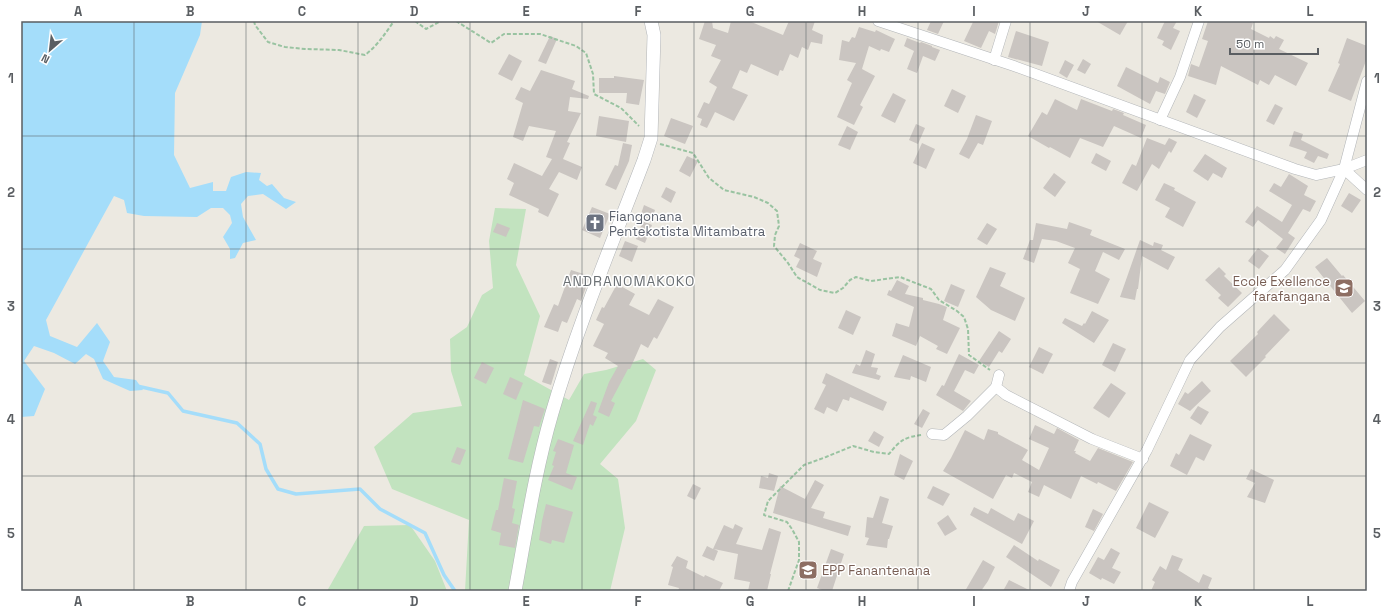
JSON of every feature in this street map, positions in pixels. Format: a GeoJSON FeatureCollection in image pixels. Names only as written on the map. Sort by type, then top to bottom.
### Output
{"type":"FeatureCollection","features":[{"type":"Feature","properties":{"kind":"street"},"geometry":{"type":"LineString","coordinates":[[515,591],[534,485],[552,414],[592,294],[644,160],[651,138],[654,35],[651,21]]}},
{"type":"Feature","properties":{"kind":"street"},"geometry":{"type":"LineString","coordinates":[[878,21],[994,60],[1316,175],[1344,169],[1367,160]]}},
{"type":"Feature","properties":{"kind":"street"},"geometry":{"type":"LineString","coordinates":[[994,60],[1006,21]]}},
{"type":"Feature","properties":{"kind":"street"},"geometry":{"type":"LineString","coordinates":[[1160,120],[1180,76],[1199,21]]}},
{"type":"Feature","properties":{"kind":"street"},"geometry":{"type":"LineString","coordinates":[[1069,591],[1072,582],[1142,459],[1190,360],[1220,327],[1285,270],[1321,220],[1344,169],[1367,81]]}},
{"type":"Feature","properties":{"kind":"street"},"geometry":{"type":"LineString","coordinates":[[1344,169],[1367,190]]}},
{"type":"Feature","properties":{"kind":"street"},"geometry":{"type":"LineString","coordinates":[[932,434],[944,435],[967,416],[996,387],[999,375]]}},
{"type":"Feature","properties":{"kind":"street"},"geometry":{"type":"LineString","coordinates":[[996,387],[1006,395],[1092,439],[1142,459]]}},
{"type":"Feature","properties":{"kind":"path"},"geometry":{"type":"LineString","coordinates":[[254,21],[255,25],[268,42],[285,47],[338,50],[365,55],[384,37],[394,21]]}},
{"type":"Feature","properties":{"kind":"path"},"geometry":{"type":"LineString","coordinates":[[415,21],[426,29],[441,21]]}},
{"type":"Feature","properties":{"kind":"path"},"geometry":{"type":"LineString","coordinates":[[456,21],[491,43],[504,34],[540,34],[576,46],[586,53],[593,74],[594,94],[621,108],[651,138],[660,144],[693,153],[709,178],[724,190],[754,197],[768,203],[777,212],[779,226],[775,235],[774,246],[797,277],[820,290],[835,293],[843,288],[850,280],[856,277],[871,281],[900,278],[931,289],[939,300],[964,317],[968,329],[968,355],[999,375]]}},
{"type":"Feature","properties":{"kind":"path"},"geometry":{"type":"LineString","coordinates":[[788,591],[799,560],[799,542],[787,522],[764,515],[768,501],[804,466],[826,457],[853,446],[874,452],[889,454],[899,442],[913,436],[932,434]]}},
{"type":"Feature","properties":{"kind":"green space"},"geometry":{"type":"Polygon","coordinates":[[[495,208],[526,209],[516,265],[540,316],[524,375],[569,400],[584,374],[606,370],[643,359],[656,370],[636,421],[600,464],[618,479],[625,528],[610,591],[465,591],[469,520],[392,489],[374,447],[413,413],[462,406],[451,371],[450,339],[467,327],[482,295],[493,288],[489,241],[495,208]]]}},
{"type":"Feature","properties":{"kind":"green space"},"geometry":{"type":"Polygon","coordinates":[[[410,525],[435,561],[447,591],[327,591],[364,526],[410,525]]]}},
{"type":"Feature","properties":{"kind":"water"},"geometry":{"type":"Polygon","coordinates":[[[21,21],[202,21],[200,35],[175,93],[174,155],[190,188],[213,182],[213,191],[226,191],[231,177],[246,172],[261,173],[259,180],[267,186],[272,184],[284,198],[296,202],[286,209],[263,194],[248,196],[241,204],[243,217],[256,240],[243,243],[235,258],[230,259],[230,249],[223,237],[232,223],[230,215],[223,208],[211,208],[197,217],[144,216],[127,213],[124,200],[114,196],[46,320],[50,336],[77,347],[97,323],[110,342],[103,361],[114,377],[136,380],[143,390],[130,391],[103,379],[94,359],[86,354],[75,364],[54,353],[34,346],[24,361],[45,389],[34,416],[21,417],[21,21]]]}},
{"type":"Feature","properties":{"kind":"building"},"geometry":{"type":"Polygon","coordinates":[[[705,21],[712,21],[713,28],[728,33],[731,21],[749,21],[783,35],[789,21],[815,21],[812,30],[823,35],[822,44],[811,42],[808,50],[802,47],[798,58],[790,54],[783,71],[780,70],[778,76],[751,64],[747,73],[740,70],[732,88],[748,95],[734,121],[715,112],[707,128],[700,125],[702,119],[697,117],[704,102],[709,104],[717,87],[709,82],[721,60],[711,56],[716,45],[699,39],[705,21]]]}},
{"type":"Feature","properties":{"kind":"building"},"geometry":{"type":"Polygon","coordinates":[[[931,21],[944,21],[938,34],[927,30],[931,21]]]}},
{"type":"Feature","properties":{"kind":"building"},"geometry":{"type":"Polygon","coordinates":[[[971,21],[999,21],[995,34],[989,31],[981,48],[964,41],[973,22],[971,21]]]}},
{"type":"Feature","properties":{"kind":"building"},"geometry":{"type":"Polygon","coordinates":[[[1096,21],[1128,21],[1120,35],[1096,21]]]}},
{"type":"Feature","properties":{"kind":"building"},"geometry":{"type":"Polygon","coordinates":[[[1165,21],[1177,21],[1173,28],[1180,31],[1171,50],[1162,45],[1164,41],[1157,38],[1165,21]]]}},
{"type":"Feature","properties":{"kind":"building"},"geometry":{"type":"Polygon","coordinates":[[[1208,21],[1247,21],[1253,23],[1251,29],[1269,38],[1270,36],[1274,39],[1276,36],[1284,40],[1279,49],[1308,63],[1296,86],[1275,75],[1269,85],[1260,80],[1258,85],[1221,66],[1216,85],[1188,76],[1191,64],[1199,67],[1208,41],[1202,39],[1208,21]]]}},
{"type":"Feature","properties":{"kind":"building"},"geometry":{"type":"Polygon","coordinates":[[[859,27],[875,32],[876,30],[895,39],[889,52],[881,49],[880,51],[869,46],[862,69],[875,76],[860,105],[863,107],[854,125],[837,117],[852,83],[847,80],[856,63],[839,60],[842,40],[849,42],[852,37],[855,38],[859,27]]]}},
{"type":"Feature","properties":{"kind":"building"},"geometry":{"type":"Polygon","coordinates":[[[1016,31],[1049,42],[1042,66],[1008,57],[1016,31]]]}},
{"type":"Feature","properties":{"kind":"building"},"geometry":{"type":"Polygon","coordinates":[[[550,36],[557,39],[546,64],[538,61],[550,36]]]}},
{"type":"Feature","properties":{"kind":"building"},"geometry":{"type":"Polygon","coordinates":[[[907,38],[940,50],[935,61],[923,56],[917,73],[907,69],[914,51],[904,46],[907,38]]]}},
{"type":"Feature","properties":{"kind":"building"},"geometry":{"type":"Polygon","coordinates":[[[1347,38],[1367,46],[1367,58],[1351,101],[1328,91],[1340,64],[1338,63],[1347,38]]]}},
{"type":"Feature","properties":{"kind":"building"},"geometry":{"type":"Polygon","coordinates":[[[509,54],[522,61],[512,81],[498,74],[509,54]]]}},
{"type":"Feature","properties":{"kind":"building"},"geometry":{"type":"Polygon","coordinates":[[[1083,59],[1091,64],[1085,74],[1077,70],[1083,59]]]}},
{"type":"Feature","properties":{"kind":"building"},"geometry":{"type":"Polygon","coordinates":[[[1065,60],[1074,65],[1067,78],[1059,73],[1065,60]]]}},
{"type":"Feature","properties":{"kind":"building"},"geometry":{"type":"Polygon","coordinates":[[[1126,67],[1158,83],[1160,77],[1170,82],[1165,94],[1156,91],[1150,104],[1117,86],[1126,67]]]}},
{"type":"Feature","properties":{"kind":"building"},"geometry":{"type":"Polygon","coordinates":[[[541,70],[575,81],[572,89],[589,96],[588,99],[570,97],[568,111],[581,113],[567,142],[570,143],[563,159],[582,167],[577,180],[559,172],[549,189],[559,194],[548,217],[538,212],[539,209],[509,195],[514,183],[507,179],[514,163],[542,176],[552,159],[546,157],[556,131],[529,126],[523,141],[513,137],[523,103],[515,99],[521,87],[530,91],[541,70]]]}},
{"type":"Feature","properties":{"kind":"building"},"geometry":{"type":"Polygon","coordinates":[[[614,76],[644,80],[639,105],[626,103],[627,93],[599,93],[599,78],[614,78],[614,76]]]}},
{"type":"Feature","properties":{"kind":"building"},"geometry":{"type":"Polygon","coordinates":[[[952,89],[966,96],[958,113],[944,106],[952,89]]]}},
{"type":"Feature","properties":{"kind":"building"},"geometry":{"type":"Polygon","coordinates":[[[893,93],[906,100],[895,123],[881,116],[893,93]]]}},
{"type":"Feature","properties":{"kind":"building"},"geometry":{"type":"Polygon","coordinates":[[[1194,94],[1206,100],[1197,118],[1186,112],[1194,94]]]}},
{"type":"Feature","properties":{"kind":"building"},"geometry":{"type":"Polygon","coordinates":[[[1055,99],[1077,110],[1081,99],[1112,111],[1113,109],[1124,113],[1123,115],[1146,125],[1141,138],[1114,126],[1103,147],[1080,138],[1070,158],[1028,136],[1042,112],[1047,115],[1055,99]]]}},
{"type":"Feature","properties":{"kind":"building"},"geometry":{"type":"Polygon","coordinates":[[[1275,104],[1283,108],[1274,125],[1266,121],[1275,104]]]}},
{"type":"Feature","properties":{"kind":"building"},"geometry":{"type":"Polygon","coordinates":[[[976,115],[992,121],[983,145],[978,143],[969,159],[959,154],[967,139],[976,115]]]}},
{"type":"Feature","properties":{"kind":"building"},"geometry":{"type":"Polygon","coordinates":[[[599,116],[629,121],[626,142],[596,136],[599,116]]]}},
{"type":"Feature","properties":{"kind":"building"},"geometry":{"type":"Polygon","coordinates":[[[671,118],[693,126],[685,144],[664,136],[671,118]]]}},
{"type":"Feature","properties":{"kind":"building"},"geometry":{"type":"Polygon","coordinates":[[[916,124],[925,128],[918,144],[909,140],[916,124]]]}},
{"type":"Feature","properties":{"kind":"building"},"geometry":{"type":"Polygon","coordinates":[[[847,126],[858,132],[850,150],[838,145],[847,126]]]}},
{"type":"Feature","properties":{"kind":"building"},"geometry":{"type":"Polygon","coordinates":[[[1294,131],[1303,134],[1301,140],[1329,154],[1327,159],[1318,156],[1314,163],[1304,158],[1307,152],[1289,146],[1294,131]]]}},
{"type":"Feature","properties":{"kind":"building"},"geometry":{"type":"Polygon","coordinates":[[[1147,138],[1165,145],[1169,138],[1177,142],[1171,153],[1169,151],[1159,169],[1152,164],[1137,191],[1122,183],[1132,164],[1136,166],[1147,138]]]}},
{"type":"Feature","properties":{"kind":"building"},"geometry":{"type":"Polygon","coordinates":[[[623,143],[632,145],[629,161],[616,190],[605,185],[615,165],[618,166],[623,143]]]}},
{"type":"Feature","properties":{"kind":"building"},"geometry":{"type":"Polygon","coordinates":[[[922,143],[935,149],[926,169],[913,163],[922,143]]]}},
{"type":"Feature","properties":{"kind":"building"},"geometry":{"type":"Polygon","coordinates":[[[1096,153],[1111,161],[1106,171],[1091,163],[1096,153]]]}},
{"type":"Feature","properties":{"kind":"building"},"geometry":{"type":"Polygon","coordinates":[[[1205,154],[1227,168],[1222,178],[1213,173],[1208,181],[1193,171],[1205,154]]]}},
{"type":"Feature","properties":{"kind":"building"},"geometry":{"type":"Polygon","coordinates":[[[687,156],[698,161],[690,177],[679,171],[687,156]]]}},
{"type":"Feature","properties":{"kind":"building"},"geometry":{"type":"Polygon","coordinates":[[[1054,173],[1066,182],[1055,197],[1043,188],[1054,173]]]}},
{"type":"Feature","properties":{"kind":"building"},"geometry":{"type":"Polygon","coordinates":[[[1289,174],[1308,186],[1304,195],[1316,201],[1310,212],[1303,209],[1288,233],[1295,238],[1285,254],[1276,248],[1283,239],[1258,220],[1253,227],[1245,222],[1257,206],[1282,222],[1292,205],[1269,191],[1274,183],[1281,187],[1289,174]]]}},
{"type":"Feature","properties":{"kind":"building"},"geometry":{"type":"Polygon","coordinates":[[[1164,183],[1175,188],[1174,190],[1196,202],[1183,227],[1165,217],[1170,208],[1155,200],[1164,183]]]}},
{"type":"Feature","properties":{"kind":"building"},"geometry":{"type":"Polygon","coordinates":[[[666,187],[676,192],[671,203],[661,197],[666,187]]]}},
{"type":"Feature","properties":{"kind":"building"},"geometry":{"type":"Polygon","coordinates":[[[1349,193],[1361,200],[1352,213],[1341,206],[1349,193]]]}},
{"type":"Feature","properties":{"kind":"building"},"geometry":{"type":"Polygon","coordinates":[[[644,205],[655,210],[651,222],[640,217],[644,205]]]}},
{"type":"Feature","properties":{"kind":"building"},"geometry":{"type":"Polygon","coordinates":[[[592,207],[610,214],[600,238],[582,230],[592,207]]]}},
{"type":"Feature","properties":{"kind":"building"},"geometry":{"type":"Polygon","coordinates":[[[643,221],[652,225],[645,243],[636,239],[643,221]]]}},
{"type":"Feature","properties":{"kind":"building"},"geometry":{"type":"Polygon","coordinates":[[[1069,222],[1092,230],[1090,235],[1125,249],[1119,260],[1103,252],[1095,271],[1110,279],[1098,304],[1070,293],[1080,269],[1068,263],[1075,248],[1056,241],[1042,239],[1034,263],[1023,259],[1030,240],[1033,240],[1036,223],[1067,229],[1069,222]]]}},
{"type":"Feature","properties":{"kind":"building"},"geometry":{"type":"Polygon","coordinates":[[[497,223],[510,228],[506,237],[493,232],[497,223]]]}},
{"type":"Feature","properties":{"kind":"building"},"geometry":{"type":"Polygon","coordinates":[[[987,223],[997,229],[987,245],[977,239],[987,223]]]}},
{"type":"Feature","properties":{"kind":"building"},"geometry":{"type":"Polygon","coordinates":[[[1140,240],[1153,246],[1154,242],[1163,245],[1161,250],[1175,257],[1168,270],[1142,256],[1138,289],[1135,300],[1120,297],[1140,240]]]}},
{"type":"Feature","properties":{"kind":"building"},"geometry":{"type":"Polygon","coordinates":[[[625,241],[638,246],[632,262],[619,256],[625,241]]]}},
{"type":"Feature","properties":{"kind":"building"},"geometry":{"type":"Polygon","coordinates":[[[800,243],[817,251],[813,259],[822,263],[817,277],[796,267],[800,259],[794,256],[800,243]]]}},
{"type":"Feature","properties":{"kind":"building"},"geometry":{"type":"Polygon","coordinates":[[[1258,248],[1269,256],[1259,269],[1248,261],[1258,248]]]}},
{"type":"Feature","properties":{"kind":"building"},"geometry":{"type":"Polygon","coordinates":[[[1327,258],[1365,301],[1352,313],[1315,267],[1327,258]]]}},
{"type":"Feature","properties":{"kind":"building"},"geometry":{"type":"Polygon","coordinates":[[[990,267],[1006,273],[1000,286],[1025,298],[1015,321],[991,310],[976,297],[990,267]]]}},
{"type":"Feature","properties":{"kind":"building"},"geometry":{"type":"Polygon","coordinates":[[[1219,267],[1226,274],[1224,276],[1242,293],[1228,307],[1218,298],[1221,295],[1205,280],[1219,267]]]}},
{"type":"Feature","properties":{"kind":"building"},"geometry":{"type":"Polygon","coordinates":[[[571,270],[590,276],[581,301],[577,299],[567,323],[562,321],[558,332],[544,327],[554,304],[558,306],[571,270]]]}},
{"type":"Feature","properties":{"kind":"building"},"geometry":{"type":"Polygon","coordinates":[[[897,280],[909,286],[905,294],[923,298],[923,300],[947,307],[943,320],[960,328],[947,354],[936,349],[938,346],[920,336],[916,346],[892,336],[896,323],[909,327],[914,307],[887,295],[897,280]]]}},
{"type":"Feature","properties":{"kind":"building"},"geometry":{"type":"Polygon","coordinates":[[[617,284],[635,294],[629,305],[649,315],[658,299],[674,307],[657,339],[654,337],[648,348],[641,344],[630,369],[628,369],[611,401],[615,403],[609,417],[598,412],[609,382],[618,366],[605,358],[608,353],[593,346],[604,324],[596,320],[602,307],[604,308],[617,284]]]}},
{"type":"Feature","properties":{"kind":"building"},"geometry":{"type":"Polygon","coordinates":[[[951,284],[965,290],[958,307],[944,301],[951,284]]]}},
{"type":"Feature","properties":{"kind":"building"},"geometry":{"type":"Polygon","coordinates":[[[846,310],[861,317],[853,335],[838,328],[846,310]]]}},
{"type":"Feature","properties":{"kind":"building"},"geometry":{"type":"Polygon","coordinates":[[[1092,311],[1109,320],[1094,343],[1062,323],[1065,318],[1082,326],[1084,323],[1085,324],[1092,311]]]}},
{"type":"Feature","properties":{"kind":"building"},"geometry":{"type":"Polygon","coordinates":[[[1274,314],[1290,330],[1246,377],[1230,361],[1258,334],[1257,332],[1274,314]]]}},
{"type":"Feature","properties":{"kind":"building"},"geometry":{"type":"Polygon","coordinates":[[[999,331],[1011,339],[1002,353],[999,351],[989,367],[979,361],[999,331]]]}},
{"type":"Feature","properties":{"kind":"building"},"geometry":{"type":"Polygon","coordinates":[[[1113,343],[1126,349],[1115,372],[1102,365],[1113,343]]]}},
{"type":"Feature","properties":{"kind":"building"},"geometry":{"type":"Polygon","coordinates":[[[1039,347],[1053,354],[1043,374],[1029,367],[1039,347]]]}},
{"type":"Feature","properties":{"kind":"building"},"geometry":{"type":"Polygon","coordinates":[[[866,350],[875,354],[871,367],[878,368],[876,374],[881,376],[879,380],[852,373],[856,364],[860,366],[866,350]]]}},
{"type":"Feature","properties":{"kind":"building"},"geometry":{"type":"Polygon","coordinates":[[[959,354],[979,365],[974,374],[965,370],[954,391],[971,401],[963,411],[936,395],[942,385],[944,386],[959,354]]]}},
{"type":"Feature","properties":{"kind":"building"},"geometry":{"type":"Polygon","coordinates":[[[903,355],[931,367],[926,382],[911,376],[910,380],[894,377],[903,355]]]}},
{"type":"Feature","properties":{"kind":"building"},"geometry":{"type":"Polygon","coordinates":[[[550,359],[558,362],[551,385],[542,382],[550,359]]]}},
{"type":"Feature","properties":{"kind":"building"},"geometry":{"type":"Polygon","coordinates":[[[482,362],[494,368],[486,384],[474,378],[482,362]]]}},
{"type":"Feature","properties":{"kind":"building"},"geometry":{"type":"Polygon","coordinates":[[[826,373],[887,402],[883,411],[850,397],[849,401],[843,399],[837,412],[827,407],[824,414],[814,409],[826,385],[822,383],[826,373]]]}},
{"type":"Feature","properties":{"kind":"building"},"geometry":{"type":"Polygon","coordinates":[[[510,377],[523,383],[516,400],[503,394],[510,377]]]}},
{"type":"Feature","properties":{"kind":"building"},"geometry":{"type":"Polygon","coordinates":[[[1202,381],[1211,391],[1190,411],[1178,404],[1185,392],[1188,394],[1202,381]]]}},
{"type":"Feature","properties":{"kind":"building"},"geometry":{"type":"Polygon","coordinates":[[[1111,383],[1126,393],[1109,418],[1093,408],[1111,383]]]}},
{"type":"Feature","properties":{"kind":"building"},"geometry":{"type":"Polygon","coordinates":[[[523,400],[545,409],[539,427],[534,426],[523,463],[508,459],[523,400]]]}},
{"type":"Feature","properties":{"kind":"building"},"geometry":{"type":"Polygon","coordinates":[[[591,401],[597,403],[593,415],[597,417],[593,426],[590,424],[583,445],[573,441],[591,401]]]}},
{"type":"Feature","properties":{"kind":"building"},"geometry":{"type":"Polygon","coordinates":[[[1198,406],[1209,412],[1201,425],[1190,418],[1198,406]]]}},
{"type":"Feature","properties":{"kind":"building"},"geometry":{"type":"Polygon","coordinates":[[[923,409],[930,413],[922,428],[914,424],[923,409]]]}},
{"type":"Feature","properties":{"kind":"building"},"geometry":{"type":"Polygon","coordinates":[[[1035,425],[1054,434],[1057,428],[1079,440],[1074,451],[1076,451],[1075,453],[1090,461],[1098,448],[1133,462],[1116,491],[1081,476],[1071,499],[1044,485],[1039,497],[1028,492],[1032,482],[1014,473],[1012,478],[1006,475],[993,499],[943,471],[965,430],[984,440],[988,429],[998,432],[998,434],[1028,450],[1022,460],[1039,470],[1049,448],[1029,439],[1035,425]]]}},
{"type":"Feature","properties":{"kind":"building"},"geometry":{"type":"Polygon","coordinates":[[[874,431],[884,437],[879,447],[868,441],[874,431]]]}},
{"type":"Feature","properties":{"kind":"building"},"geometry":{"type":"Polygon","coordinates":[[[1190,434],[1212,445],[1204,461],[1196,457],[1187,475],[1170,466],[1176,453],[1179,455],[1190,434]]]}},
{"type":"Feature","properties":{"kind":"building"},"geometry":{"type":"Polygon","coordinates":[[[558,439],[574,445],[566,473],[577,477],[572,490],[548,480],[554,466],[552,465],[556,452],[553,451],[558,439]]]}},
{"type":"Feature","properties":{"kind":"building"},"geometry":{"type":"Polygon","coordinates":[[[457,447],[466,450],[460,465],[451,462],[457,447]]]}},
{"type":"Feature","properties":{"kind":"building"},"geometry":{"type":"Polygon","coordinates":[[[900,454],[913,461],[904,480],[894,475],[900,454]]]}},
{"type":"Feature","properties":{"kind":"building"},"geometry":{"type":"Polygon","coordinates":[[[1251,469],[1274,480],[1265,503],[1247,497],[1255,483],[1246,479],[1251,469]]]}},
{"type":"Feature","properties":{"kind":"building"},"geometry":{"type":"Polygon","coordinates":[[[769,473],[778,476],[774,491],[759,488],[761,476],[768,478],[769,473]]]}},
{"type":"Feature","properties":{"kind":"building"},"geometry":{"type":"Polygon","coordinates":[[[504,478],[517,481],[512,508],[515,509],[512,523],[519,525],[515,548],[499,545],[501,533],[491,530],[496,510],[498,510],[504,478]]]}},
{"type":"Feature","properties":{"kind":"building"},"geometry":{"type":"Polygon","coordinates":[[[815,480],[824,485],[811,508],[825,512],[823,518],[851,526],[848,536],[773,513],[780,486],[805,499],[815,480]]]}},
{"type":"Feature","properties":{"kind":"building"},"geometry":{"type":"Polygon","coordinates":[[[693,484],[701,488],[695,500],[687,496],[693,484]]]}},
{"type":"Feature","properties":{"kind":"building"},"geometry":{"type":"Polygon","coordinates":[[[933,486],[950,494],[943,506],[927,498],[933,486]]]}},
{"type":"Feature","properties":{"kind":"building"},"geometry":{"type":"Polygon","coordinates":[[[880,496],[889,499],[882,523],[893,526],[888,539],[887,548],[866,545],[869,538],[865,537],[867,517],[873,518],[880,496]]]}},
{"type":"Feature","properties":{"kind":"building"},"geometry":{"type":"Polygon","coordinates":[[[1149,502],[1169,512],[1155,538],[1136,528],[1149,502]]]}},
{"type":"Feature","properties":{"kind":"building"},"geometry":{"type":"Polygon","coordinates":[[[546,504],[573,512],[564,543],[552,540],[551,544],[539,540],[546,504]]]}},
{"type":"Feature","properties":{"kind":"building"},"geometry":{"type":"Polygon","coordinates":[[[974,507],[988,514],[991,508],[1014,521],[1018,513],[1034,521],[1022,544],[970,515],[974,507]]]}},
{"type":"Feature","properties":{"kind":"building"},"geometry":{"type":"Polygon","coordinates":[[[1093,509],[1103,514],[1094,531],[1085,527],[1093,509]]]}},
{"type":"Feature","properties":{"kind":"building"},"geometry":{"type":"Polygon","coordinates":[[[948,515],[957,529],[945,536],[937,523],[948,515]]]}},
{"type":"Feature","properties":{"kind":"building"},"geometry":{"type":"Polygon","coordinates":[[[735,524],[743,528],[736,544],[762,550],[769,528],[781,532],[767,591],[748,591],[750,582],[734,579],[738,554],[714,549],[718,551],[714,561],[702,556],[707,546],[713,549],[724,525],[733,529],[735,524]]]}},
{"type":"Feature","properties":{"kind":"building"},"geometry":{"type":"Polygon","coordinates":[[[1014,545],[1038,561],[1039,559],[1060,570],[1051,587],[1006,557],[1014,545]]]}},
{"type":"Feature","properties":{"kind":"building"},"geometry":{"type":"Polygon","coordinates":[[[1111,548],[1120,553],[1112,568],[1121,572],[1114,584],[1102,578],[1101,580],[1089,573],[1098,557],[1104,560],[1111,548]]]}},
{"type":"Feature","properties":{"kind":"building"},"geometry":{"type":"Polygon","coordinates":[[[831,549],[844,554],[832,591],[825,591],[817,588],[831,549]]]}},
{"type":"Feature","properties":{"kind":"building"},"geometry":{"type":"Polygon","coordinates":[[[1172,555],[1183,559],[1178,570],[1199,583],[1203,574],[1212,578],[1208,588],[1213,591],[1151,591],[1155,582],[1152,580],[1160,566],[1166,570],[1172,555]]]}},
{"type":"Feature","properties":{"kind":"building"},"geometry":{"type":"Polygon","coordinates":[[[677,556],[688,561],[686,568],[704,577],[705,575],[723,583],[719,591],[678,591],[679,588],[668,585],[673,567],[671,566],[677,556]]]}},
{"type":"Feature","properties":{"kind":"building"},"geometry":{"type":"Polygon","coordinates":[[[983,560],[995,567],[988,581],[981,591],[965,591],[983,560]]]}},
{"type":"Feature","properties":{"kind":"building"},"geometry":{"type":"Polygon","coordinates":[[[1009,580],[1031,591],[1003,591],[1009,580]]]}},
{"type":"Feature","properties":{"kind":"waterway"},"geometry":{"type":"LineString","coordinates":[[137,386],[168,393],[183,411],[237,423],[260,444],[266,469],[278,489],[296,494],[360,489],[380,509],[425,533],[444,575],[455,591]]}},
{"type":"Feature","properties":{"kind":"place","name":"Fiangonana Pentekotista Mitambatra"},"geometry":{"type":"Point","coordinates":[595,223]}},
{"type":"Feature","properties":{"kind":"place","name":"Ecole Exellence farafangana"},"geometry":{"type":"Point","coordinates":[1344,288]}},
{"type":"Feature","properties":{"kind":"place","name":"EPP Fanantenana"},"geometry":{"type":"Point","coordinates":[808,570]}},
{"type":"Feature","properties":{"kind":"district","name":"ANDRANOMAKOKO"},"geometry":{"type":"Point","coordinates":[629,281]}}]}
